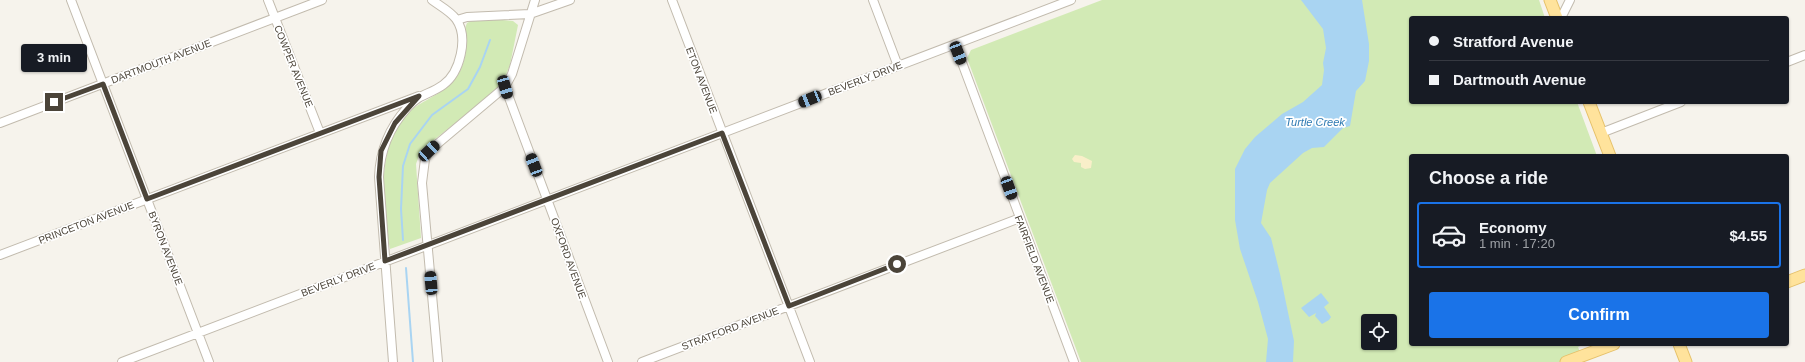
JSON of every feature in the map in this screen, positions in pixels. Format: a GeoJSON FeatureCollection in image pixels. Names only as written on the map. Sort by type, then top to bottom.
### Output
{"type":"FeatureCollection","features":[{"type":"Feature","properties":{"kind":"main road"},"geometry":{"type":"LineString","coordinates":[[1550,0],[1556,16]]}},
{"type":"Feature","properties":{"kind":"main road"},"geometry":{"type":"LineString","coordinates":[[1590,104],[1609,154]]}},
{"type":"Feature","properties":{"kind":"main road"},"geometry":{"type":"LineString","coordinates":[[1789,274],[1805,268]]}},
{"type":"Feature","properties":{"kind":"main road"},"geometry":{"type":"LineString","coordinates":[[1789,281],[1805,275]]}},
{"type":"Feature","properties":{"kind":"main road"},"geometry":{"type":"LineString","coordinates":[[1566,362],[1609,346]]}},
{"type":"Feature","properties":{"kind":"main road"},"geometry":{"type":"LineString","coordinates":[[1680,346],[1686,362]]}},
{"type":"Feature","properties":{"kind":"street","name":"BYRON AVENUE"},"geometry":{"type":"LineString","coordinates":[[71,0],[208,362]]}},
{"type":"Feature","properties":{"kind":"street","name":"COWPER AVENUE"},"geometry":{"type":"LineString","coordinates":[[268,0],[320,133]]}},
{"type":"Feature","properties":{"kind":"street","name":"DARTMOUTH AVENUE"},"geometry":{"type":"LineString","coordinates":[[0,123],[322,0]]}},
{"type":"Feature","properties":{"kind":"street"},"geometry":{"type":"LineString","coordinates":[[432,0],[457,20],[467,17],[530,14],[570,0]]}},
{"type":"Feature","properties":{"kind":"street"},"geometry":{"type":"LineString","coordinates":[[438,362],[422,183],[425,159],[429,151],[440,141],[505,87],[512,74],[535,0]]}},
{"type":"Feature","properties":{"kind":"street","name":"ETON AVENUE"},"geometry":{"type":"LineString","coordinates":[[672,0],[810,362]]}},
{"type":"Feature","properties":{"kind":"street"},"geometry":{"type":"LineString","coordinates":[[873,0],[898,66]]}},
{"type":"Feature","properties":{"kind":"street","name":"BEVERLY DRIVE"},"geometry":{"type":"LineString","coordinates":[[122,362],[1071,0]]}},
{"type":"Feature","properties":{"kind":"street"},"geometry":{"type":"LineString","coordinates":[[1562,16],[1570,0]]}},
{"type":"Feature","properties":{"kind":"street","name":"PRINCETON AVENUE"},"geometry":{"type":"LineString","coordinates":[[0,255],[419,96],[443,85],[456,70],[462,53],[462,41],[457,20]]}},
{"type":"Feature","properties":{"kind":"street","name":"FAIRFIELD AVENUE"},"geometry":{"type":"LineString","coordinates":[[955,44],[1074,362]]}},
{"type":"Feature","properties":{"kind":"street"},"geometry":{"type":"LineString","coordinates":[[1789,61],[1805,55]]}},
{"type":"Feature","properties":{"kind":"street","name":"OXFORD AVENUE"},"geometry":{"type":"LineString","coordinates":[[505,87],[608,362]]}},
{"type":"Feature","properties":{"kind":"street"},"geometry":{"type":"LineString","coordinates":[[393,362],[379,177],[381,151],[395,123],[419,96]]}},
{"type":"Feature","properties":{"kind":"street"},"geometry":{"type":"LineString","coordinates":[[1600,133],[1676,104]]}},
{"type":"Feature","properties":{"kind":"street","name":"STRATFORD AVENUE"},"geometry":{"type":"LineString","coordinates":[[642,362],[1020,218]]}},
{"type":"Feature","properties":{"kind":"green space"},"geometry":{"type":"Polygon","coordinates":[[[1102,0],[1539,0],[1544,16],[1409,16],[1409,104],[1578,104],[1596,154],[1409,154],[1409,346],[1580,346],[1578,347],[1584,362],[1081,362],[967,58],[971,50],[1102,0]]]}},
{"type":"Feature","properties":{"kind":"green space"},"geometry":{"type":"Polygon","coordinates":[[[492,19],[513,21],[518,25],[510,65],[503,82],[481,103],[421,150],[416,164],[421,238],[390,249],[385,215],[384,176],[386,156],[391,138],[399,123],[411,110],[443,90],[459,73],[463,64],[466,47],[465,32],[467,23],[471,21],[492,19]]]}},
{"type":"Feature","properties":{"kind":"sand"},"geometry":{"type":"Polygon","coordinates":[[[1075,155],[1082,156],[1092,161],[1091,168],[1085,169],[1081,167],[1081,163],[1074,162],[1072,159],[1075,155]]]}},
{"type":"Feature","properties":{"kind":"water","name":"Turtle Creek"},"geometry":{"type":"Polygon","coordinates":[[[1301,0],[1362,0],[1369,44],[1369,61],[1365,81],[1356,91],[1350,126],[1343,128],[1324,147],[1312,148],[1303,153],[1270,183],[1267,190],[1261,223],[1271,238],[1294,341],[1293,362],[1266,362],[1268,339],[1258,302],[1240,249],[1235,220],[1235,169],[1245,149],[1255,137],[1282,114],[1303,102],[1322,85],[1324,70],[1323,63],[1326,48],[1323,29],[1301,0]]]}},
{"type":"Feature","properties":{"kind":"water"},"geometry":{"type":"Polygon","coordinates":[[[1321,293],[1329,303],[1324,307],[1331,317],[1322,324],[1315,316],[1316,313],[1309,317],[1301,308],[1321,293]]]}},
{"type":"Feature","properties":{"kind":"waterway"},"geometry":{"type":"LineString","coordinates":[[403,240],[401,209],[403,166],[410,144],[432,115],[468,89],[480,67],[490,40]]}},
{"type":"Feature","properties":{"kind":"waterway"},"geometry":{"type":"LineString","coordinates":[[406,268],[413,362]]}},
{"type":"Feature","properties":{"kind":"route"},"geometry":{"type":"LineString","coordinates":[[54,102],[103,84],[147,199],[419,96],[395,123],[381,151],[379,177],[385,261],[722,133],[789,306],[897,264]]}}]}
